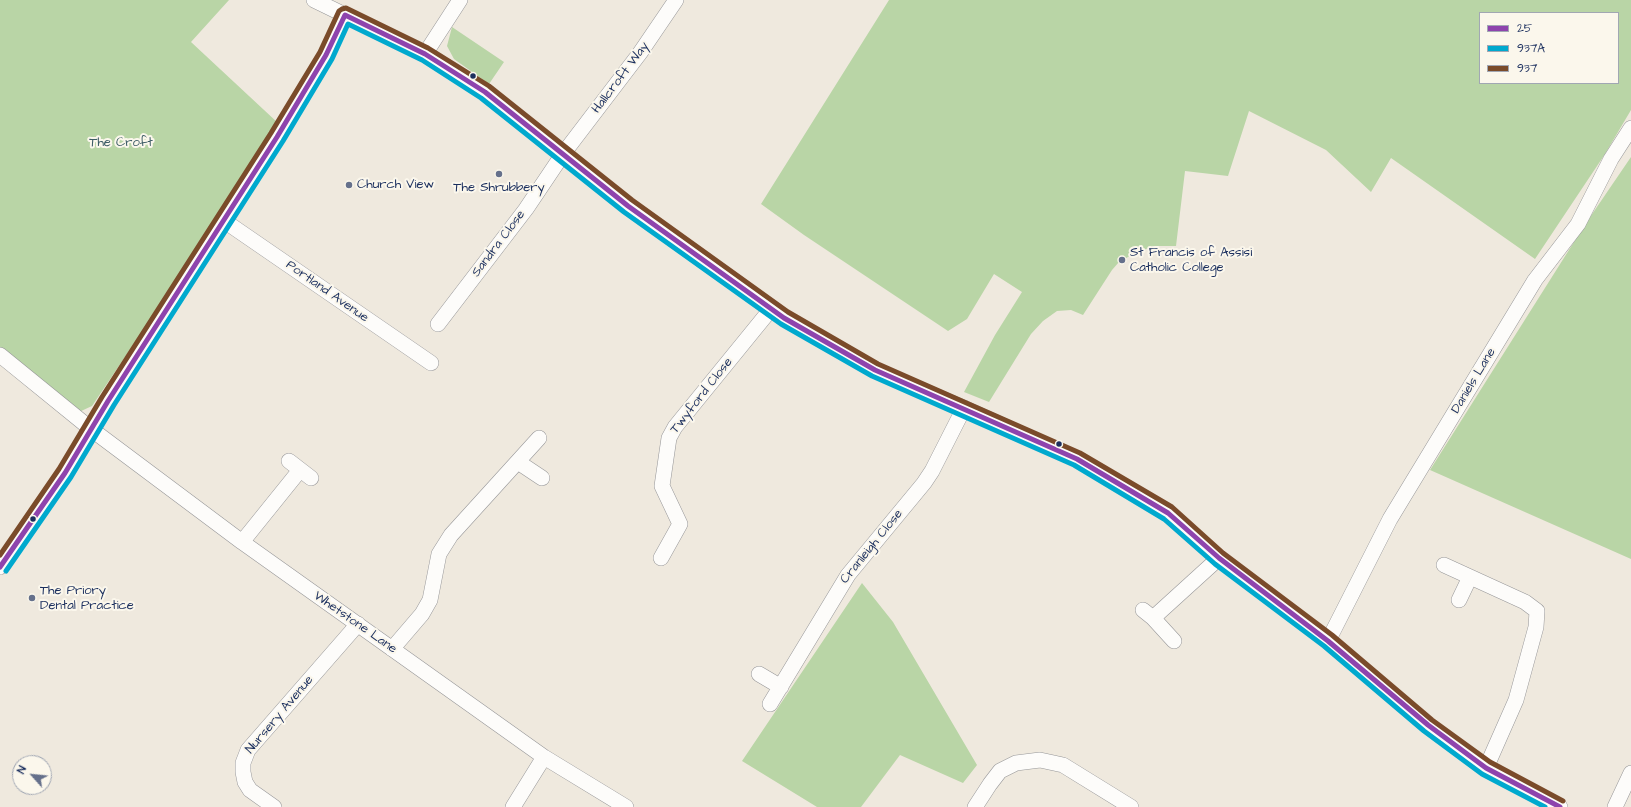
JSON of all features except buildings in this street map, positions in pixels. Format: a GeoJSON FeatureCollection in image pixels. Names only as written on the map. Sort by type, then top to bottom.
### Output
{"type":"FeatureCollection","features":[{"type":"Feature","properties":{"kind":"street"},"geometry":{"type":"LineString","coordinates":[[314,0],[424,54],[485,92],[628,206],[771,309],[875,370],[1077,459],[1168,513],[1219,558],[1328,641],[1428,725],[1486,768],[1560,807]]}},
{"type":"Feature","properties":{"kind":"street"},"geometry":{"type":"LineString","coordinates":[[424,54],[460,0]]}},
{"type":"Feature","properties":{"kind":"street","name":"Hallcroft Way"},"geometry":{"type":"LineString","coordinates":[[563,154],[640,53],[676,0]]}},
{"type":"Feature","properties":{"kind":"street"},"geometry":{"type":"LineString","coordinates":[[0,567],[65,473],[91,429],[277,137],[326,55],[345,15]]}},
{"type":"Feature","properties":{"kind":"street","name":"Daniels Lane"},"geometry":{"type":"LineString","coordinates":[[1328,641],[1390,519],[1535,280],[1578,224],[1612,159],[1631,128]]}},
{"type":"Feature","properties":{"kind":"street","name":"Sandra Close"},"geometry":{"type":"LineString","coordinates":[[440,315],[526,209],[563,154]]}},
{"type":"Feature","properties":{"kind":"street","name":"Portland Avenue"},"geometry":{"type":"LineString","coordinates":[[223,220],[431,363]]}},
{"type":"Feature","properties":{"kind":"street","name":"Twyford Close"},"geometry":{"type":"LineString","coordinates":[[661,558],[680,524],[662,486],[669,438],[674,428],[771,309]]}},
{"type":"Feature","properties":{"kind":"street","name":"Whetstone Lane"},"geometry":{"type":"LineString","coordinates":[[0,355],[91,429],[296,581],[544,757],[626,807]]}},
{"type":"Feature","properties":{"kind":"street","name":"Cranleigh Close"},"geometry":{"type":"LineString","coordinates":[[770,704],[782,687],[848,575],[928,477],[964,408]]}},
{"type":"Feature","properties":{"kind":"street"},"geometry":{"type":"LineString","coordinates":[[392,649],[422,614],[430,600],[439,554],[451,535],[539,438]]}},
{"type":"Feature","properties":{"kind":"street"},"geometry":{"type":"LineString","coordinates":[[518,462],[542,478]]}},
{"type":"Feature","properties":{"kind":"street"},"geometry":{"type":"LineString","coordinates":[[242,542],[300,470]]}},
{"type":"Feature","properties":{"kind":"street"},"geometry":{"type":"LineString","coordinates":[[1174,641],[1148,614],[1219,558]]}},
{"type":"Feature","properties":{"kind":"street"},"geometry":{"type":"LineString","coordinates":[[1444,565],[1525,602],[1537,611],[1536,627],[1516,700],[1486,768]]}},
{"type":"Feature","properties":{"kind":"street"},"geometry":{"type":"LineString","coordinates":[[1460,600],[1470,577]]}},
{"type":"Feature","properties":{"kind":"street","name":"Nursery Avenue"},"geometry":{"type":"LineString","coordinates":[[274,807],[250,790],[245,782],[243,763],[248,750],[354,622]]}},
{"type":"Feature","properties":{"kind":"street"},"geometry":{"type":"LineString","coordinates":[[760,674],[782,687]]}},
{"type":"Feature","properties":{"kind":"street"},"geometry":{"type":"LineString","coordinates":[[513,807],[544,757]]}},
{"type":"Feature","properties":{"kind":"street"},"geometry":{"type":"LineString","coordinates":[[975,807],[1000,771],[1016,763],[1040,760],[1064,765],[1131,807]]}},
{"type":"Feature","properties":{"kind":"street"},"geometry":{"type":"LineString","coordinates":[[1615,807],[1631,773]]}},
{"type":"Feature","properties":{"kind":"green space","name":"The Croft"},"geometry":{"type":"Polygon","coordinates":[[[0,0],[229,0],[191,42],[278,123],[174,284],[92,406],[79,412],[0,348],[0,0]]]}},
{"type":"Feature","properties":{"kind":"green space"},"geometry":{"type":"Polygon","coordinates":[[[889,0],[1631,0],[1631,110],[1605,154],[1535,259],[1391,158],[1371,192],[1326,150],[1249,111],[1228,176],[1185,171],[1176,246],[1155,246],[1137,252],[1119,262],[1112,270],[1083,315],[1071,310],[1057,311],[1043,321],[1031,334],[989,402],[964,392],[995,335],[1022,292],[994,274],[967,319],[948,331],[804,235],[761,204],[889,0]]]}},
{"type":"Feature","properties":{"kind":"green space"},"geometry":{"type":"Polygon","coordinates":[[[452,27],[504,62],[489,84],[454,59],[447,46],[452,27]]]}},
{"type":"Feature","properties":{"kind":"green space"},"geometry":{"type":"Polygon","coordinates":[[[1631,157],[1631,559],[1430,470],[1586,223],[1631,157]]]}},
{"type":"Feature","properties":{"kind":"green space"},"geometry":{"type":"Polygon","coordinates":[[[862,583],[893,622],[977,765],[963,783],[900,755],[861,807],[817,807],[742,761],[862,583]]]}},
{"type":"Feature","properties":{"kind":"transit line","name":"937"},"geometry":{"type":"LineString","coordinates":[[0,555],[59,469],[102,397],[271,133],[320,52],[339,11],[346,8],[428,48],[489,86],[632,200],[788,312],[878,364],[1080,453],[1172,507],[1223,553],[1332,635],[1432,720],[1490,762],[1563,801]]}},
{"type":"Feature","properties":{"kind":"transit line","name":"25"},"geometry":{"type":"LineString","coordinates":[[0,567],[65,473],[108,401],[277,137],[326,55],[345,15],[425,54],[485,92],[628,206],[784,318],[875,370],[1077,459],[1168,513],[1219,558],[1328,641],[1428,725],[1486,768],[1560,807]]}},
{"type":"Feature","properties":{"kind":"transit line","name":"937A"},"geometry":{"type":"LineString","coordinates":[[6,571],[71,477],[114,405],[283,141],[332,59],[348,24],[422,60],[481,98],[624,212],[781,324],[872,376],[1074,465],[1164,519],[1215,564],[1324,646],[1424,731],[1482,774],[1545,807]]}},
{"type":"Feature","properties":{"kind":"place","name":"The Shrubbery"},"geometry":{"type":"Point","coordinates":[499,174]}},
{"type":"Feature","properties":{"kind":"place","name":"Church View"},"geometry":{"type":"Point","coordinates":[349,185]}},
{"type":"Feature","properties":{"kind":"place","name":"St Francis of Assisi Catholic College"},"geometry":{"type":"Point","coordinates":[1122,260]}},
{"type":"Feature","properties":{"kind":"place","name":"The Priory Dental Practice"},"geometry":{"type":"Point","coordinates":[32,598]}}]}
